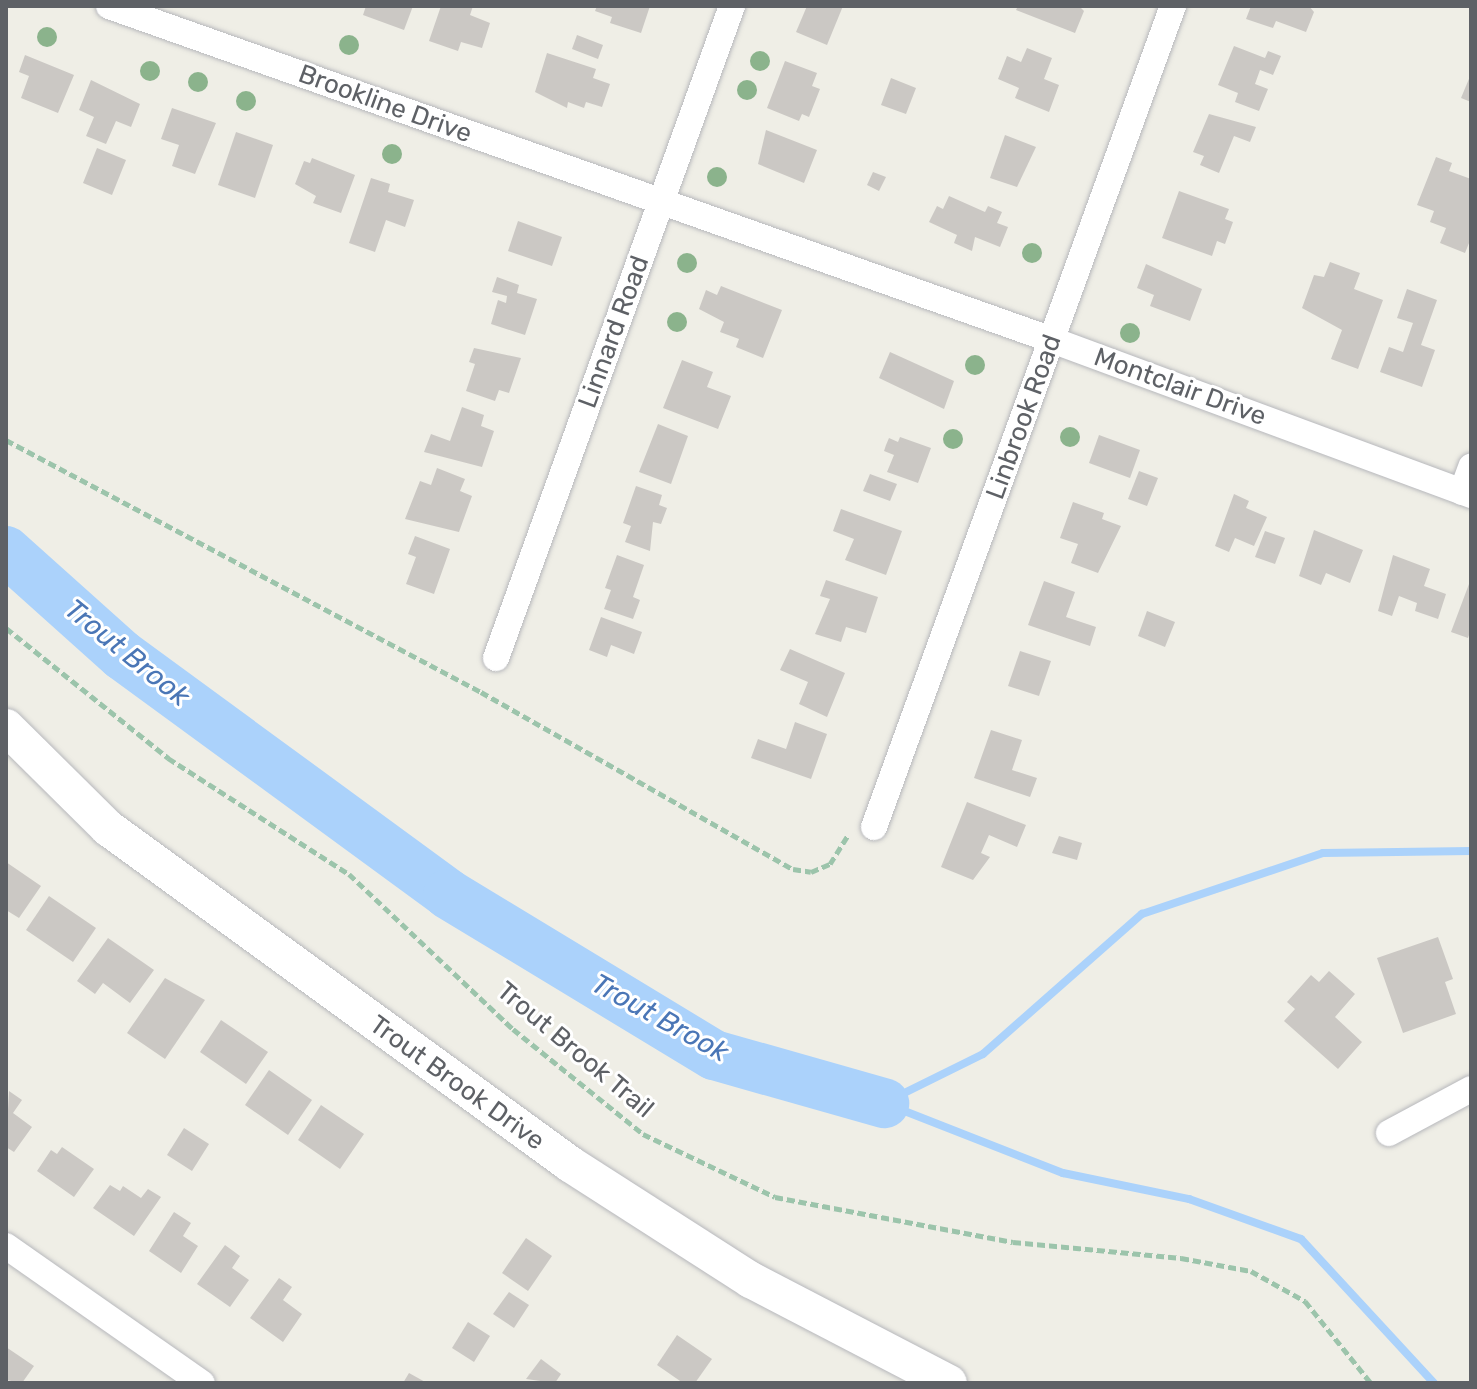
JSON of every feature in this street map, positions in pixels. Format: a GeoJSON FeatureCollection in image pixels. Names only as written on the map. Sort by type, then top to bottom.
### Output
{"type":"FeatureCollection","features":[{"type":"Feature","properties":{"kind":"main road","name":"Trout Brook Drive"},"geometry":{"type":"LineString","coordinates":[[6,727],[119,837],[570,1164],[751,1280],[949,1383]]}},
{"type":"Feature","properties":{"kind":"street","name":"Brookline Drive"},"geometry":{"type":"LineString","coordinates":[[109,6],[661,202]]}},
{"type":"Feature","properties":{"kind":"street","name":"Linnard Road"},"geometry":{"type":"LineString","coordinates":[[496,658],[732,6]]}},
{"type":"Feature","properties":{"kind":"street","name":"Linbrook Road"},"geometry":{"type":"LineString","coordinates":[[874,827],[1173,6]]}},
{"type":"Feature","properties":{"kind":"street","name":"Montclair Drive"},"geometry":{"type":"LineString","coordinates":[[661,202],[1052,340],[1466,494]]}},
{"type":"Feature","properties":{"kind":"street"},"geometry":{"type":"LineString","coordinates":[[1466,494],[1471,467]]}},
{"type":"Feature","properties":{"kind":"street"},"geometry":{"type":"LineString","coordinates":[[1389,1133],[1471,1089]]}},
{"type":"Feature","properties":{"kind":"street"},"geometry":{"type":"LineString","coordinates":[[6,1246],[202,1383]]}},
{"type":"Feature","properties":{"kind":"path"},"geometry":{"type":"LineString","coordinates":[[6,440],[481,692],[793,869],[811,872],[830,864],[848,835]]}},
{"type":"Feature","properties":{"kind":"path","name":"Trout Brook Trail"},"geometry":{"type":"LineString","coordinates":[[6,628],[168,758],[349,874],[513,1029],[643,1134],[775,1197],[1013,1242],[1181,1258],[1251,1271],[1305,1301],[1371,1383]]}},
{"type":"Feature","properties":{"kind":"building"},"geometry":{"type":"Polygon","coordinates":[[[366,6],[413,6],[404,30],[363,15],[366,6]]]}},
{"type":"Feature","properties":{"kind":"building"},"geometry":{"type":"Polygon","coordinates":[[[441,6],[473,6],[470,15],[490,23],[482,48],[461,42],[458,51],[429,41],[441,6]]]}},
{"type":"Feature","properties":{"kind":"building"},"geometry":{"type":"Polygon","coordinates":[[[597,6],[650,6],[641,33],[610,23],[612,17],[595,11],[597,6]]]}},
{"type":"Feature","properties":{"kind":"building"},"geometry":{"type":"Polygon","coordinates":[[[807,6],[843,6],[827,45],[796,32],[807,6]]]}},
{"type":"Feature","properties":{"kind":"building"},"geometry":{"type":"Polygon","coordinates":[[[1018,6],[1079,6],[1084,11],[1075,33],[1016,10],[1018,6]]]}},
{"type":"Feature","properties":{"kind":"building"},"geometry":{"type":"Polygon","coordinates":[[[1251,6],[1309,6],[1314,12],[1306,32],[1276,21],[1273,28],[1246,19],[1251,6]]]}},
{"type":"Feature","properties":{"kind":"building"},"geometry":{"type":"Polygon","coordinates":[[[577,35],[603,45],[598,59],[572,49],[577,35]]]}},
{"type":"Feature","properties":{"kind":"building"},"geometry":{"type":"Polygon","coordinates":[[[1234,46],[1265,58],[1268,51],[1281,56],[1273,75],[1260,70],[1255,84],[1268,89],[1259,111],[1235,102],[1238,93],[1218,85],[1234,46]]]}},
{"type":"Feature","properties":{"kind":"building"},"geometry":{"type":"Polygon","coordinates":[[[1027,48],[1052,58],[1044,79],[1059,85],[1049,112],[1015,98],[1019,88],[998,79],[1007,56],[1021,62],[1027,48]]]}},
{"type":"Feature","properties":{"kind":"building"},"geometry":{"type":"Polygon","coordinates":[[[547,53],[596,69],[593,78],[610,84],[602,107],[586,102],[584,108],[568,102],[567,108],[535,92],[547,53]]]}},
{"type":"Feature","properties":{"kind":"building"},"geometry":{"type":"Polygon","coordinates":[[[25,55],[74,75],[58,113],[21,98],[29,76],[19,72],[25,55]]]}},
{"type":"Feature","properties":{"kind":"building"},"geometry":{"type":"Polygon","coordinates":[[[785,61],[817,73],[812,86],[820,89],[809,117],[802,114],[799,121],[767,108],[785,61]]]}},
{"type":"Feature","properties":{"kind":"building"},"geometry":{"type":"Polygon","coordinates":[[[1471,74],[1471,102],[1461,98],[1471,74]]]}},
{"type":"Feature","properties":{"kind":"building"},"geometry":{"type":"Polygon","coordinates":[[[891,78],[916,88],[906,114],[881,105],[891,78]]]}},
{"type":"Feature","properties":{"kind":"building"},"geometry":{"type":"Polygon","coordinates":[[[91,80],[140,104],[131,127],[116,121],[106,144],[86,136],[94,117],[79,110],[91,80]]]}},
{"type":"Feature","properties":{"kind":"building"},"geometry":{"type":"Polygon","coordinates":[[[172,108],[216,123],[195,174],[172,166],[179,145],[161,139],[172,108]]]}},
{"type":"Feature","properties":{"kind":"building"},"geometry":{"type":"Polygon","coordinates":[[[1209,114],[1256,127],[1250,142],[1234,136],[1219,173],[1200,165],[1204,156],[1193,152],[1209,114]]]}},
{"type":"Feature","properties":{"kind":"building"},"geometry":{"type":"Polygon","coordinates":[[[766,130],[817,150],[804,183],[758,164],[766,130]]]}},
{"type":"Feature","properties":{"kind":"building"},"geometry":{"type":"Polygon","coordinates":[[[236,132],[273,145],[255,198],[218,185],[236,132]]]}},
{"type":"Feature","properties":{"kind":"building"},"geometry":{"type":"Polygon","coordinates":[[[1005,135],[1036,147],[1017,187],[990,178],[1005,135]]]}},
{"type":"Feature","properties":{"kind":"building"},"geometry":{"type":"Polygon","coordinates":[[[97,148],[126,160],[112,195],[83,183],[97,148]]]}},
{"type":"Feature","properties":{"kind":"building"},"geometry":{"type":"Polygon","coordinates":[[[1436,157],[1452,163],[1449,171],[1471,179],[1471,238],[1465,253],[1440,243],[1446,228],[1430,222],[1434,211],[1417,205],[1436,157]]]}},
{"type":"Feature","properties":{"kind":"building"},"geometry":{"type":"Polygon","coordinates":[[[312,158],[355,175],[341,213],[313,203],[316,196],[295,184],[304,161],[310,163],[312,158]]]}},
{"type":"Feature","properties":{"kind":"building"},"geometry":{"type":"Polygon","coordinates":[[[873,172],[886,177],[879,191],[867,185],[873,172]]]}},
{"type":"Feature","properties":{"kind":"building"},"geometry":{"type":"Polygon","coordinates":[[[371,178],[390,184],[388,192],[414,200],[405,227],[386,220],[375,252],[349,243],[371,178]]]}},
{"type":"Feature","properties":{"kind":"building"},"geometry":{"type":"Polygon","coordinates":[[[1179,191],[1229,209],[1225,219],[1233,222],[1225,244],[1217,241],[1212,256],[1162,238],[1179,191]]]}},
{"type":"Feature","properties":{"kind":"building"},"geometry":{"type":"Polygon","coordinates":[[[949,196],[985,212],[988,206],[1002,212],[997,223],[1008,227],[1000,247],[975,237],[972,251],[954,243],[957,235],[929,222],[937,206],[943,209],[949,196]]]}},
{"type":"Feature","properties":{"kind":"building"},"geometry":{"type":"Polygon","coordinates":[[[518,221],[562,237],[552,266],[508,251],[518,221]]]}},
{"type":"Feature","properties":{"kind":"building"},"geometry":{"type":"Polygon","coordinates":[[[1330,262],[1360,273],[1354,289],[1383,300],[1358,369],[1331,359],[1342,330],[1302,308],[1314,275],[1324,277],[1330,262]]]}},
{"type":"Feature","properties":{"kind":"building"},"geometry":{"type":"Polygon","coordinates":[[[1146,264],[1202,289],[1190,321],[1150,306],[1154,295],[1137,288],[1146,264]]]}},
{"type":"Feature","properties":{"kind":"building"},"geometry":{"type":"Polygon","coordinates":[[[497,277],[519,285],[517,293],[537,299],[525,335],[491,324],[498,300],[506,303],[507,296],[492,292],[497,277]]]}},
{"type":"Feature","properties":{"kind":"building"},"geometry":{"type":"Polygon","coordinates":[[[721,286],[782,310],[763,358],[736,347],[739,339],[720,332],[724,322],[699,309],[706,290],[717,295],[721,286]]]}},
{"type":"Feature","properties":{"kind":"building"},"geometry":{"type":"Polygon","coordinates":[[[1407,289],[1437,300],[1421,345],[1435,350],[1422,387],[1380,372],[1389,347],[1403,352],[1413,323],[1397,318],[1407,289]]]}},
{"type":"Feature","properties":{"kind":"building"},"geometry":{"type":"Polygon","coordinates":[[[474,348],[521,358],[509,393],[499,390],[495,401],[466,391],[475,364],[469,362],[474,348]]]}},
{"type":"Feature","properties":{"kind":"building"},"geometry":{"type":"Polygon","coordinates":[[[890,352],[954,381],[944,409],[879,378],[890,352]]]}},
{"type":"Feature","properties":{"kind":"building"},"geometry":{"type":"Polygon","coordinates":[[[682,360],[713,372],[707,387],[731,396],[718,429],[663,408],[682,360]]]}},
{"type":"Feature","properties":{"kind":"building"},"geometry":{"type":"Polygon","coordinates":[[[462,407],[484,415],[481,426],[494,431],[482,467],[424,452],[431,434],[450,441],[462,407]]]}},
{"type":"Feature","properties":{"kind":"building"},"geometry":{"type":"Polygon","coordinates":[[[658,424],[688,436],[671,484],[639,472],[658,424]]]}},
{"type":"Feature","properties":{"kind":"building"},"geometry":{"type":"Polygon","coordinates":[[[1099,435],[1140,450],[1130,478],[1089,463],[1099,435]]]}},
{"type":"Feature","properties":{"kind":"building"},"geometry":{"type":"Polygon","coordinates":[[[900,437],[931,448],[918,483],[887,472],[894,455],[884,451],[886,445],[889,438],[898,442],[900,437]]]}},
{"type":"Feature","properties":{"kind":"building"},"geometry":{"type":"Polygon","coordinates":[[[437,468],[465,479],[460,491],[472,496],[459,532],[405,519],[420,481],[431,485],[437,468]]]}},
{"type":"Feature","properties":{"kind":"building"},"geometry":{"type":"Polygon","coordinates":[[[1139,471],[1158,478],[1147,506],[1128,499],[1139,471]]]}},
{"type":"Feature","properties":{"kind":"building"},"geometry":{"type":"Polygon","coordinates":[[[870,474],[897,484],[890,501],[863,491],[870,474]]]}},
{"type":"Feature","properties":{"kind":"building"},"geometry":{"type":"Polygon","coordinates":[[[636,486],[662,495],[659,505],[667,508],[661,524],[653,522],[650,551],[625,542],[631,526],[623,523],[636,486]]]}},
{"type":"Feature","properties":{"kind":"building"},"geometry":{"type":"Polygon","coordinates":[[[1234,494],[1249,501],[1246,508],[1267,517],[1254,546],[1235,538],[1229,552],[1215,546],[1234,494]]]}},
{"type":"Feature","properties":{"kind":"building"},"geometry":{"type":"Polygon","coordinates":[[[1073,502],[1104,513],[1102,519],[1121,526],[1098,573],[1071,563],[1078,544],[1060,538],[1073,502]]]}},
{"type":"Feature","properties":{"kind":"building"},"geometry":{"type":"Polygon","coordinates":[[[841,509],[902,531],[886,575],[845,560],[854,539],[833,531],[841,509]]]}},
{"type":"Feature","properties":{"kind":"building"},"geometry":{"type":"Polygon","coordinates":[[[1314,530],[1363,550],[1350,583],[1326,573],[1321,585],[1299,576],[1314,530]]]}},
{"type":"Feature","properties":{"kind":"building"},"geometry":{"type":"Polygon","coordinates":[[[1265,531],[1285,538],[1275,564],[1255,557],[1265,531]]]}},
{"type":"Feature","properties":{"kind":"building"},"geometry":{"type":"Polygon","coordinates":[[[415,536],[450,549],[434,594],[406,584],[416,557],[408,554],[415,536]]]}},
{"type":"Feature","properties":{"kind":"building"},"geometry":{"type":"Polygon","coordinates":[[[617,555],[644,565],[633,597],[640,600],[633,619],[604,609],[611,590],[605,588],[617,555]]]}},
{"type":"Feature","properties":{"kind":"building"},"geometry":{"type":"Polygon","coordinates":[[[1393,555],[1430,569],[1424,586],[1446,594],[1438,619],[1415,611],[1417,603],[1399,596],[1392,616],[1378,611],[1393,555]]]}},
{"type":"Feature","properties":{"kind":"building"},"geometry":{"type":"Polygon","coordinates":[[[826,580],[878,597],[866,633],[846,627],[841,642],[815,634],[830,599],[820,596],[826,580]]]}},
{"type":"Feature","properties":{"kind":"building"},"geometry":{"type":"Polygon","coordinates":[[[1044,581],[1075,592],[1066,617],[1096,627],[1090,646],[1028,625],[1044,581]]]}},
{"type":"Feature","properties":{"kind":"building"},"geometry":{"type":"Polygon","coordinates":[[[1469,584],[1471,629],[1468,638],[1451,632],[1469,584]]]}},
{"type":"Feature","properties":{"kind":"building"},"geometry":{"type":"Polygon","coordinates":[[[1147,611],[1175,622],[1165,647],[1138,636],[1147,611]]]}},
{"type":"Feature","properties":{"kind":"building"},"geometry":{"type":"Polygon","coordinates":[[[601,617],[642,632],[634,654],[611,645],[607,657],[589,650],[601,617]]]}},
{"type":"Feature","properties":{"kind":"building"},"geometry":{"type":"Polygon","coordinates":[[[790,649],[845,673],[827,717],[799,704],[808,682],[780,670],[790,649]]]}},
{"type":"Feature","properties":{"kind":"building"},"geometry":{"type":"Polygon","coordinates":[[[1020,651],[1051,661],[1039,696],[1008,686],[1020,651]]]}},
{"type":"Feature","properties":{"kind":"building"},"geometry":{"type":"Polygon","coordinates":[[[795,722],[827,734],[811,779],[751,758],[758,739],[786,749],[795,722]]]}},
{"type":"Feature","properties":{"kind":"building"},"geometry":{"type":"Polygon","coordinates":[[[991,730],[1022,740],[1012,770],[1037,778],[1030,797],[974,778],[991,730]]]}},
{"type":"Feature","properties":{"kind":"building"},"geometry":{"type":"Polygon","coordinates":[[[967,802],[1026,825],[1017,847],[989,835],[981,853],[990,857],[973,880],[941,867],[967,802]]]}},
{"type":"Feature","properties":{"kind":"building"},"geometry":{"type":"Polygon","coordinates":[[[1059,836],[1082,843],[1077,860],[1052,853],[1059,836]]]}},
{"type":"Feature","properties":{"kind":"building"},"geometry":{"type":"Polygon","coordinates":[[[6,862],[41,886],[19,918],[6,910],[6,862]]]}},
{"type":"Feature","properties":{"kind":"building"},"geometry":{"type":"Polygon","coordinates":[[[49,896],[96,928],[73,962],[26,930],[49,896]]]}},
{"type":"Feature","properties":{"kind":"building"},"geometry":{"type":"Polygon","coordinates":[[[1438,937],[1453,979],[1445,982],[1456,1014],[1403,1033],[1377,958],[1438,937]]]}},
{"type":"Feature","properties":{"kind":"building"},"geometry":{"type":"Polygon","coordinates":[[[108,938],[154,970],[130,1003],[103,983],[95,994],[77,981],[108,938]]]}},
{"type":"Feature","properties":{"kind":"building"},"geometry":{"type":"Polygon","coordinates":[[[1329,971],[1355,994],[1335,1017],[1362,1042],[1338,1069],[1284,1021],[1295,1009],[1287,1002],[1311,975],[1319,982],[1329,971]]]}},
{"type":"Feature","properties":{"kind":"building"},"geometry":{"type":"Polygon","coordinates":[[[165,978],[205,1000],[165,1059],[127,1033],[165,978]]]}},
{"type":"Feature","properties":{"kind":"building"},"geometry":{"type":"Polygon","coordinates":[[[221,1020],[268,1052],[246,1084],[200,1052],[221,1020]]]}},
{"type":"Feature","properties":{"kind":"building"},"geometry":{"type":"Polygon","coordinates":[[[269,1070],[312,1100],[288,1135],[245,1105],[269,1070]]]}},
{"type":"Feature","properties":{"kind":"building"},"geometry":{"type":"Polygon","coordinates":[[[9,1091],[22,1100],[13,1113],[32,1127],[14,1152],[6,1147],[9,1091]]]}},
{"type":"Feature","properties":{"kind":"building"},"geometry":{"type":"Polygon","coordinates":[[[321,1105],[364,1134],[340,1169],[298,1140],[321,1105]]]}},
{"type":"Feature","properties":{"kind":"building"},"geometry":{"type":"Polygon","coordinates":[[[184,1128],[209,1144],[192,1171],[167,1155],[184,1128]]]}},
{"type":"Feature","properties":{"kind":"building"},"geometry":{"type":"Polygon","coordinates":[[[62,1147],[94,1169],[74,1197],[37,1171],[51,1150],[57,1154],[62,1147]]]}},
{"type":"Feature","properties":{"kind":"building"},"geometry":{"type":"Polygon","coordinates":[[[110,1185],[120,1191],[123,1186],[141,1198],[148,1189],[161,1197],[134,1236],[93,1208],[110,1185]]]}},
{"type":"Feature","properties":{"kind":"building"},"geometry":{"type":"Polygon","coordinates":[[[174,1212],[191,1223],[183,1236],[198,1246],[181,1273],[149,1251],[174,1212]]]}},
{"type":"Feature","properties":{"kind":"building"},"geometry":{"type":"Polygon","coordinates":[[[526,1238],[552,1256],[528,1291],[502,1273],[526,1238]]]}},
{"type":"Feature","properties":{"kind":"building"},"geometry":{"type":"Polygon","coordinates":[[[225,1245],[240,1256],[232,1268],[249,1280],[230,1307],[197,1284],[225,1245]]]}},
{"type":"Feature","properties":{"kind":"building"},"geometry":{"type":"Polygon","coordinates":[[[279,1278],[292,1287],[283,1300],[302,1314],[283,1342],[250,1318],[279,1278]]]}},
{"type":"Feature","properties":{"kind":"building"},"geometry":{"type":"Polygon","coordinates":[[[509,1292],[529,1305],[514,1328],[493,1314],[509,1292]]]}},
{"type":"Feature","properties":{"kind":"building"},"geometry":{"type":"Polygon","coordinates":[[[468,1322],[490,1336],[474,1362],[452,1348],[468,1322]]]}},
{"type":"Feature","properties":{"kind":"building"},"geometry":{"type":"Polygon","coordinates":[[[677,1335],[712,1359],[695,1383],[683,1383],[657,1365],[677,1335]]]}},
{"type":"Feature","properties":{"kind":"building"},"geometry":{"type":"Polygon","coordinates":[[[6,1347],[34,1366],[22,1383],[6,1380],[6,1347]]]}},
{"type":"Feature","properties":{"kind":"building"},"geometry":{"type":"Polygon","coordinates":[[[541,1359],[561,1374],[555,1383],[526,1379],[541,1359]]]}},
{"type":"Feature","properties":{"kind":"building"},"geometry":{"type":"Polygon","coordinates":[[[409,1373],[427,1383],[403,1383],[409,1373]]]}},
{"type":"Feature","properties":{"kind":"waterway","name":"Trout Brook"},"geometry":{"type":"LineString","coordinates":[[6,551],[122,655],[448,894],[714,1055],[884,1103]]}},
{"type":"Feature","properties":{"kind":"waterway","name":"Trout Brook"},"geometry":{"type":"LineString","coordinates":[[884,1103],[983,1054],[1142,914],[1323,853],[1471,851]]}},
{"type":"Feature","properties":{"kind":"waterway"},"geometry":{"type":"LineString","coordinates":[[884,1103],[1063,1173],[1189,1199],[1301,1239],[1434,1383]]}}]}
